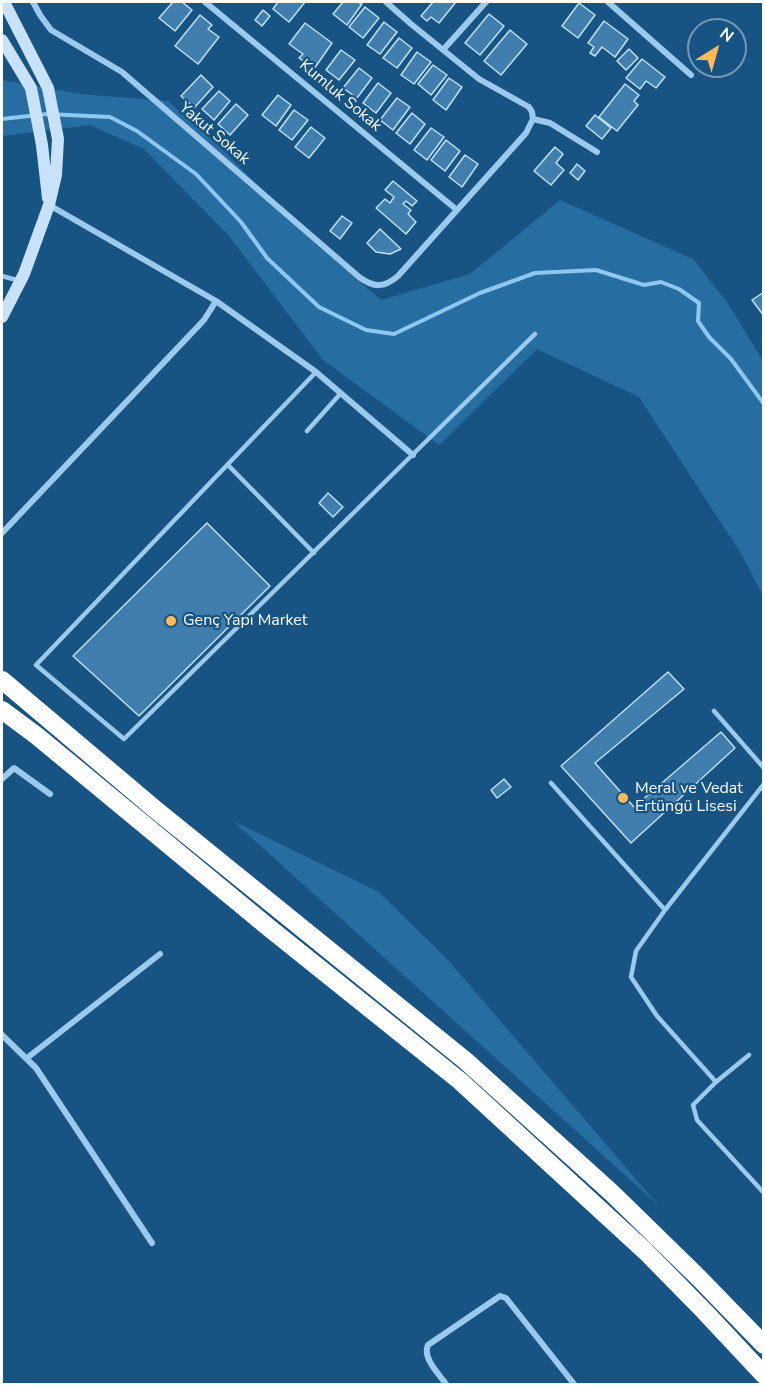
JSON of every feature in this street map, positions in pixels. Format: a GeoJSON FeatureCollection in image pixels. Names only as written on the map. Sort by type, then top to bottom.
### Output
{"type":"FeatureCollection","features":[{"type":"Feature","properties":{"kind":"highway"},"geometry":{"type":"LineString","coordinates":[[2,680],[183,831],[466,1061],[622,1202],[764,1345]]}},
{"type":"Feature","properties":{"kind":"highway"},"geometry":{"type":"LineString","coordinates":[[2,710],[460,1081],[645,1251],[764,1375]]}},
{"type":"Feature","properties":{"kind":"street"},"geometry":{"type":"LineString","coordinates":[[2,317],[20,281],[49,205],[56,176],[58,139],[48,88],[4,2]]}},
{"type":"Feature","properties":{"kind":"street","name":"Yakut Sokak"},"geometry":{"type":"LineString","coordinates":[[33,2],[51,30],[122,72],[370,285],[379,287],[389,284],[457,210]]}},
{"type":"Feature","properties":{"kind":"street","name":"Kumluk Sokak"},"geometry":{"type":"LineString","coordinates":[[206,2],[457,210]]}},
{"type":"Feature","properties":{"kind":"street"},"geometry":{"type":"LineString","coordinates":[[386,2],[488,85],[529,107],[532,112],[533,119],[526,133],[457,210]]}},
{"type":"Feature","properties":{"kind":"street"},"geometry":{"type":"LineString","coordinates":[[443,50],[486,2]]}},
{"type":"Feature","properties":{"kind":"street"},"geometry":{"type":"LineString","coordinates":[[608,2],[687,71]]}},
{"type":"Feature","properties":{"kind":"street"},"geometry":{"type":"LineString","coordinates":[[2,40],[31,88],[42,146],[49,205]]}},
{"type":"Feature","properties":{"kind":"street"},"geometry":{"type":"LineString","coordinates":[[533,119],[550,123],[597,152]]}},
{"type":"Feature","properties":{"kind":"street"},"geometry":{"type":"LineString","coordinates":[[49,205],[216,301],[316,372],[413,455]]}},
{"type":"Feature","properties":{"kind":"street"},"geometry":{"type":"LineString","coordinates":[[2,533],[204,320],[216,301]]}},
{"type":"Feature","properties":{"kind":"street"},"geometry":{"type":"LineString","coordinates":[[2,779],[14,768],[50,794]]}},
{"type":"Feature","properties":{"kind":"street"},"geometry":{"type":"LineString","coordinates":[[27,1058],[160,954]]}},
{"type":"Feature","properties":{"kind":"street"},"geometry":{"type":"LineString","coordinates":[[2,1035],[36,1068],[152,1243]]}},
{"type":"Feature","properties":{"kind":"street"},"geometry":{"type":"LineString","coordinates":[[446,1384],[427,1356],[428,1345],[500,1296],[506,1298],[574,1384]]}},
{"type":"Feature","properties":{"kind":"lane"},"geometry":{"type":"LineString","coordinates":[[2,276],[20,281]]}},
{"type":"Feature","properties":{"kind":"lane"},"geometry":{"type":"LineString","coordinates":[[316,372],[36,665],[124,739],[535,334]]}},
{"type":"Feature","properties":{"kind":"lane"},"geometry":{"type":"LineString","coordinates":[[307,431],[340,393]]}},
{"type":"Feature","properties":{"kind":"lane"},"geometry":{"type":"LineString","coordinates":[[228,465],[314,553]]}},
{"type":"Feature","properties":{"kind":"lane"},"geometry":{"type":"LineString","coordinates":[[714,711],[764,768]]}},
{"type":"Feature","properties":{"kind":"lane"},"geometry":{"type":"LineString","coordinates":[[551,783],[665,910]]}},
{"type":"Feature","properties":{"kind":"lane"},"geometry":{"type":"LineString","coordinates":[[716,1082],[657,1016],[631,977],[636,951],[665,910],[764,784]]}},
{"type":"Feature","properties":{"kind":"lane"},"geometry":{"type":"LineString","coordinates":[[749,1055],[716,1082],[693,1105],[697,1120],[764,1193]]}},
{"type":"Feature","properties":{"kind":"shaded area"},"geometry":{"type":"Polygon","coordinates":[[[2,80],[81,94],[168,101],[225,152],[310,239],[381,300],[470,274],[560,200],[693,259],[727,302],[763,361],[763,596],[742,555],[639,397],[537,349],[439,445],[323,360],[229,236],[144,149],[90,125],[2,136],[2,80]]]}},
{"type":"Feature","properties":{"kind":"shaded area"},"geometry":{"type":"Polygon","coordinates":[[[233,821],[379,892],[449,961],[658,1205],[233,821]]]}},
{"type":"Feature","properties":{"kind":"building"},"geometry":{"type":"Polygon","coordinates":[[[173,2],[182,2],[192,10],[175,31],[159,18],[173,2]]]}},
{"type":"Feature","properties":{"kind":"building"},"geometry":{"type":"Polygon","coordinates":[[[278,2],[305,2],[289,22],[273,9],[278,2]]]}},
{"type":"Feature","properties":{"kind":"building"},"geometry":{"type":"Polygon","coordinates":[[[343,2],[362,4],[347,25],[333,14],[343,2]]]}},
{"type":"Feature","properties":{"kind":"building"},"geometry":{"type":"Polygon","coordinates":[[[433,2],[456,2],[439,23],[431,17],[427,21],[421,16],[433,2]]]}},
{"type":"Feature","properties":{"kind":"building"},"geometry":{"type":"Polygon","coordinates":[[[579,3],[595,15],[578,38],[562,26],[579,3]]]}},
{"type":"Feature","properties":{"kind":"building"},"geometry":{"type":"Polygon","coordinates":[[[365,7],[379,18],[363,38],[349,27],[365,7]]]}},
{"type":"Feature","properties":{"kind":"building"},"geometry":{"type":"Polygon","coordinates":[[[263,10],[270,16],[262,26],[255,20],[263,10]]]}},
{"type":"Feature","properties":{"kind":"building"},"geometry":{"type":"Polygon","coordinates":[[[489,14],[504,26],[480,55],[465,43],[489,14]]]}},
{"type":"Feature","properties":{"kind":"building"},"geometry":{"type":"Polygon","coordinates":[[[200,15],[212,25],[208,29],[219,37],[198,64],[175,46],[200,15]]]}},
{"type":"Feature","properties":{"kind":"building"},"geometry":{"type":"Polygon","coordinates":[[[604,21],[628,39],[615,57],[602,47],[595,56],[590,53],[594,47],[588,43],[604,21]]]}},
{"type":"Feature","properties":{"kind":"building"},"geometry":{"type":"Polygon","coordinates":[[[384,22],[397,32],[380,54],[367,45],[384,22]]]}},
{"type":"Feature","properties":{"kind":"building"},"geometry":{"type":"Polygon","coordinates":[[[305,23],[332,43],[314,69],[299,58],[303,54],[289,44],[305,23]]]}},
{"type":"Feature","properties":{"kind":"building"},"geometry":{"type":"Polygon","coordinates":[[[510,30],[527,44],[501,75],[484,61],[510,30]]]}},
{"type":"Feature","properties":{"kind":"building"},"geometry":{"type":"Polygon","coordinates":[[[399,38],[412,48],[397,68],[383,58],[399,38]]]}},
{"type":"Feature","properties":{"kind":"building"},"geometry":{"type":"Polygon","coordinates":[[[629,49],[638,58],[626,70],[617,61],[629,49]]]}},
{"type":"Feature","properties":{"kind":"building"},"geometry":{"type":"Polygon","coordinates":[[[341,50],[355,60],[339,80],[326,70],[341,50]]]}},
{"type":"Feature","properties":{"kind":"building"},"geometry":{"type":"Polygon","coordinates":[[[417,52],[431,62],[414,84],[401,75],[417,52]]]}},
{"type":"Feature","properties":{"kind":"building"},"geometry":{"type":"Polygon","coordinates":[[[642,59],[665,77],[656,88],[646,81],[640,89],[626,78],[642,59]]]}},
{"type":"Feature","properties":{"kind":"building"},"geometry":{"type":"Polygon","coordinates":[[[433,65],[447,75],[431,95],[418,84],[433,65]]]}},
{"type":"Feature","properties":{"kind":"building"},"geometry":{"type":"Polygon","coordinates":[[[359,68],[372,78],[357,98],[343,88],[359,68]]]}},
{"type":"Feature","properties":{"kind":"building"},"geometry":{"type":"Polygon","coordinates":[[[201,75],[213,87],[194,108],[181,96],[201,75]]]}},
{"type":"Feature","properties":{"kind":"building"},"geometry":{"type":"Polygon","coordinates":[[[449,78],[462,87],[446,110],[433,100],[449,78]]]}},
{"type":"Feature","properties":{"kind":"building"},"geometry":{"type":"Polygon","coordinates":[[[378,83],[391,93],[376,113],[363,103],[378,83]]]}},
{"type":"Feature","properties":{"kind":"building"},"geometry":{"type":"Polygon","coordinates":[[[625,84],[639,95],[634,101],[638,105],[617,131],[599,117],[625,84]]]}},
{"type":"Feature","properties":{"kind":"building"},"geometry":{"type":"Polygon","coordinates":[[[219,91],[230,101],[214,120],[202,109],[219,91]]]}},
{"type":"Feature","properties":{"kind":"building"},"geometry":{"type":"Polygon","coordinates":[[[278,95],[291,105],[276,126],[262,115],[278,95]]]}},
{"type":"Feature","properties":{"kind":"building"},"geometry":{"type":"Polygon","coordinates":[[[397,98],[410,107],[393,130],[380,120],[397,98]]]}},
{"type":"Feature","properties":{"kind":"building"},"geometry":{"type":"Polygon","coordinates":[[[236,104],[248,115],[230,135],[218,124],[236,104]]]}},
{"type":"Feature","properties":{"kind":"building"},"geometry":{"type":"Polygon","coordinates":[[[294,110],[308,120],[292,140],[279,130],[294,110]]]}},
{"type":"Feature","properties":{"kind":"building"},"geometry":{"type":"Polygon","coordinates":[[[412,113],[425,124],[410,144],[396,133],[412,113]]]}},
{"type":"Feature","properties":{"kind":"building"},"geometry":{"type":"Polygon","coordinates":[[[595,115],[611,128],[602,139],[586,126],[595,115]]]}},
{"type":"Feature","properties":{"kind":"building"},"geometry":{"type":"Polygon","coordinates":[[[311,127],[325,138],[309,158],[295,147],[311,127]]]}},
{"type":"Feature","properties":{"kind":"building"},"geometry":{"type":"Polygon","coordinates":[[[431,128],[444,137],[427,160],[414,150],[431,128]]]}},
{"type":"Feature","properties":{"kind":"building"},"geometry":{"type":"Polygon","coordinates":[[[446,140],[460,151],[445,171],[431,160],[446,140]]]}},
{"type":"Feature","properties":{"kind":"building"},"geometry":{"type":"Polygon","coordinates":[[[555,147],[563,154],[556,163],[564,170],[551,185],[534,171],[555,147]]]}},
{"type":"Feature","properties":{"kind":"building"},"geometry":{"type":"Polygon","coordinates":[[[465,155],[478,164],[462,187],[449,177],[465,155]]]}},
{"type":"Feature","properties":{"kind":"building"},"geometry":{"type":"Polygon","coordinates":[[[577,164],[585,171],[578,180],[570,173],[577,164]]]}},
{"type":"Feature","properties":{"kind":"building"},"geometry":{"type":"Polygon","coordinates":[[[393,181],[417,201],[412,206],[406,201],[403,204],[411,210],[408,214],[416,222],[406,234],[376,208],[385,199],[390,203],[394,197],[385,190],[393,181]]]}},
{"type":"Feature","properties":{"kind":"building"},"geometry":{"type":"Polygon","coordinates":[[[342,216],[352,223],[340,239],[330,231],[342,216]]]}},
{"type":"Feature","properties":{"kind":"building"},"geometry":{"type":"Polygon","coordinates":[[[380,229],[401,249],[390,254],[376,252],[367,243],[380,229]]]}},
{"type":"Feature","properties":{"kind":"building"},"geometry":{"type":"Polygon","coordinates":[[[764,292],[764,316],[752,300],[764,292]]]}},
{"type":"Feature","properties":{"kind":"building"},"geometry":{"type":"Polygon","coordinates":[[[328,493],[343,507],[333,517],[319,503],[328,493]]]}},
{"type":"Feature","properties":{"kind":"building","name":"Genç Yapı Market"},"geometry":{"type":"Polygon","coordinates":[[[207,523],[270,586],[139,716],[73,656],[207,523]]]}},
{"type":"Feature","properties":{"kind":"building","name":"Meral ve Vedat Ertüngü Lisesi"},"geometry":{"type":"Polygon","coordinates":[[[668,672],[684,689],[595,763],[634,807],[721,732],[735,748],[631,843],[561,766],[668,672]]]}},
{"type":"Feature","properties":{"kind":"building"},"geometry":{"type":"Polygon","coordinates":[[[504,779],[511,787],[497,798],[491,790],[504,779]]]}},
{"type":"Feature","properties":{"kind":"waterway"},"geometry":{"type":"LineString","coordinates":[[2,119],[47,114],[110,117],[137,131],[196,174],[241,222],[267,258],[319,307],[366,330],[394,334],[480,293],[535,273],[596,270],[644,285],[661,282],[679,289],[699,303],[698,321],[709,337],[731,359],[764,404]]}},
{"type":"Feature","properties":{"kind":"place","name":"Genç Yapı Market"},"geometry":{"type":"Point","coordinates":[171,621]}},
{"type":"Feature","properties":{"kind":"place","name":"Meral ve Vedat Ertüngü Lisesi"},"geometry":{"type":"Point","coordinates":[623,798]}}]}
